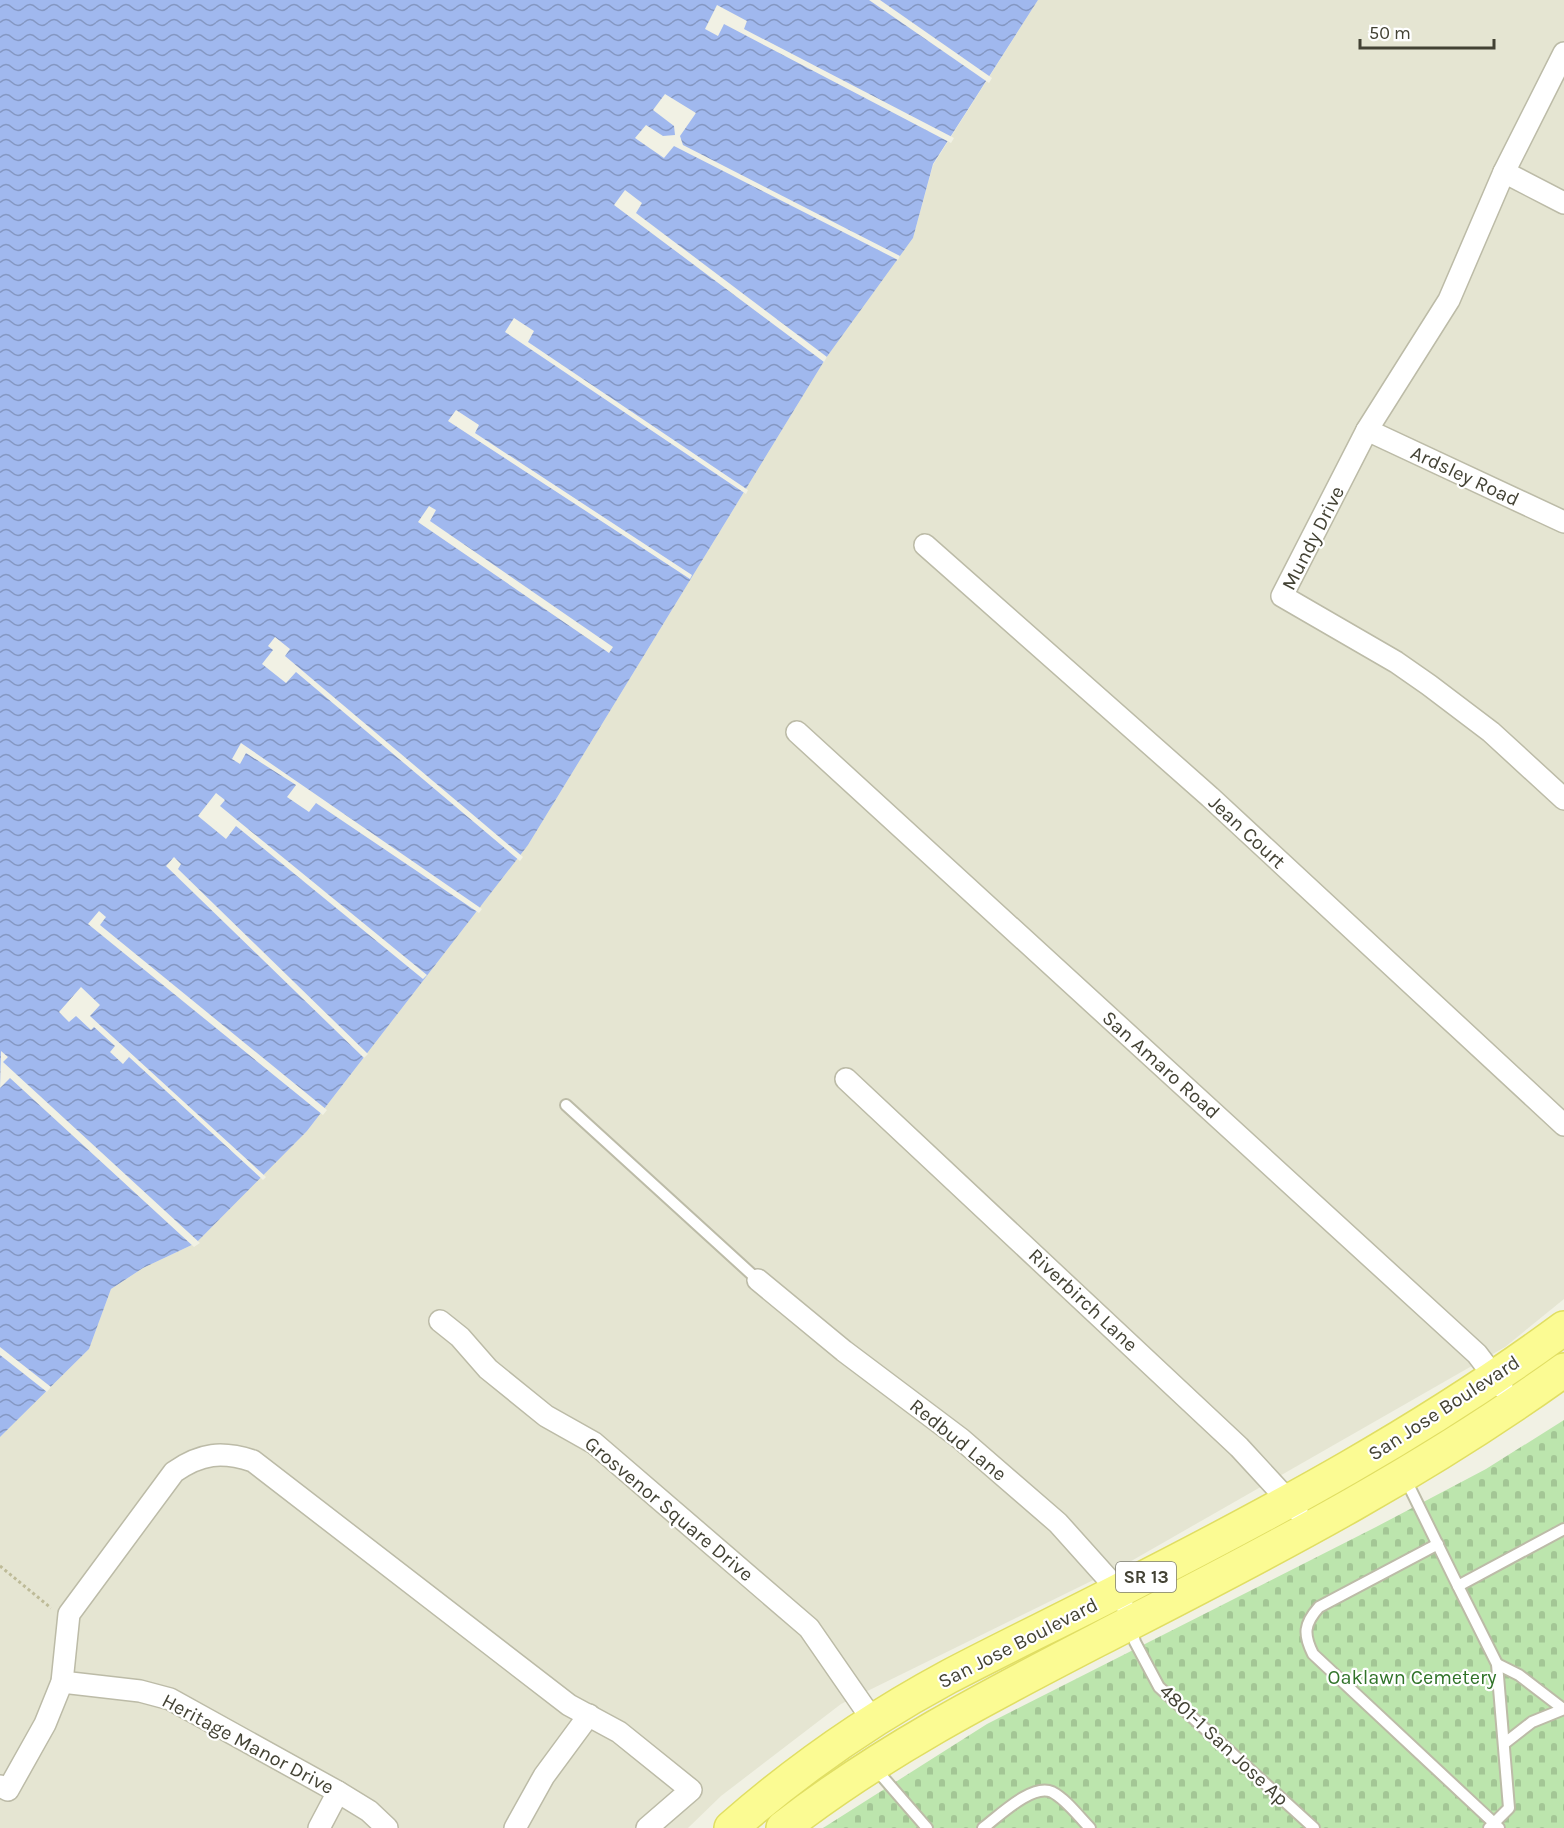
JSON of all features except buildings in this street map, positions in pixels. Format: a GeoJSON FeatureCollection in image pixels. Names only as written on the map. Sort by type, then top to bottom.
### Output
{"type":"FeatureCollection","features":[{"type":"Feature","properties":{"kind":"main road","name":"San Jose Boulevard"},"geometry":{"type":"LineString","coordinates":[[731,1828],[826,1752],[946,1678],[1119,1591],[1375,1454],[1494,1377],[1564,1328]]}},
{"type":"Feature","properties":{"kind":"main road","name":"San Jose Boulevard"},"geometry":{"type":"LineString","coordinates":[[783,1828],[871,1765],[947,1718],[1312,1529],[1404,1477],[1517,1404],[1564,1370]]}},
{"type":"Feature","properties":{"kind":"street","name":"Mundy Drive"},"geometry":{"type":"LineString","coordinates":[[1564,53],[1504,172],[1449,300],[1367,430],[1282,596],[1396,662],[1491,732],[1564,799]]}},
{"type":"Feature","properties":{"kind":"street"},"geometry":{"type":"LineString","coordinates":[[1504,172],[1564,203]]}},
{"type":"Feature","properties":{"kind":"street","name":"Ardsley Road"},"geometry":{"type":"LineString","coordinates":[[1367,430],[1564,522]]}},
{"type":"Feature","properties":{"kind":"street","name":"Jean Court"},"geometry":{"type":"LineString","coordinates":[[924,545],[1210,797],[1564,1125]]}},
{"type":"Feature","properties":{"kind":"street","name":"San Amaro Road"},"geometry":{"type":"LineString","coordinates":[[797,732],[1477,1354],[1517,1404]]}},
{"type":"Feature","properties":{"kind":"street","name":"Riverbirch Lane"},"geometry":{"type":"LineString","coordinates":[[846,1079],[1239,1447],[1312,1529]]}},
{"type":"Feature","properties":{"kind":"street","name":"Redbud Lane"},"geometry":{"type":"LineString","coordinates":[[758,1280],[844,1351],[961,1439],[1049,1515],[1119,1591],[1130,1623]]}},
{"type":"Feature","properties":{"kind":"street","name":"Grosvenor Square Drive"},"geometry":{"type":"LineString","coordinates":[[440,1321],[460,1337],[488,1369],[546,1416],[594,1443],[810,1628],[874,1722]]}},
{"type":"Feature","properties":{"kind":"street"},"geometry":{"type":"LineString","coordinates":[[0,1786],[8,1790],[45,1724],[62,1683],[66,1628],[75,1602],[174,1472],[192,1460],[211,1454],[232,1454],[253,1461],[569,1705],[620,1732],[691,1790],[647,1828]]}},
{"type":"Feature","properties":{"kind":"street","name":"Heritage Manor Drive"},"geometry":{"type":"LineString","coordinates":[[62,1683],[140,1691],[170,1699],[338,1792],[369,1811],[387,1828]]}},
{"type":"Feature","properties":{"kind":"street"},"geometry":{"type":"LineString","coordinates":[[514,1828],[544,1776],[589,1715]]}},
{"type":"Feature","properties":{"kind":"street"},"geometry":{"type":"LineString","coordinates":[[319,1828],[338,1792]]}},
{"type":"Feature","properties":{"kind":"lane"},"geometry":{"type":"LineString","coordinates":[[566,1105],[758,1280]]}},
{"type":"Feature","properties":{"kind":"lane"},"geometry":{"type":"LineString","coordinates":[[1404,1477],[1438,1544],[1497,1664],[1509,1808],[1494,1826],[1313,1654],[1304,1637],[1308,1620],[1319,1607],[1438,1544]]}},
{"type":"Feature","properties":{"kind":"lane"},"geometry":{"type":"LineString","coordinates":[[1458,1586],[1564,1529]]}},
{"type":"Feature","properties":{"kind":"lane","name":"4801-1 San Jose Ap"},"geometry":{"type":"LineString","coordinates":[[1130,1623],[1135,1642],[1159,1686],[1314,1828]]}},
{"type":"Feature","properties":{"kind":"lane"},"geometry":{"type":"LineString","coordinates":[[1497,1664],[1519,1675],[1563,1708],[1532,1722],[1505,1743]]}},
{"type":"Feature","properties":{"kind":"lane"},"geometry":{"type":"LineString","coordinates":[[871,1765],[927,1828]]}},
{"type":"Feature","properties":{"kind":"lane"},"geometry":{"type":"LineString","coordinates":[[983,1828],[1030,1792],[1042,1790],[1052,1792],[1090,1828]]}},
{"type":"Feature","properties":{"kind":"path"},"geometry":{"type":"LineString","coordinates":[[0,1566],[50,1608],[58,1611]]}},
{"type":"Feature","properties":{"kind":"shaded area"},"geometry":{"type":"Polygon","coordinates":[[[1038,0],[1564,0],[1564,1299],[1505,1347],[1126,1564],[841,1704],[721,1796],[688,1828],[0,1828],[0,1437],[89,1349],[111,1289],[143,1268],[196,1243],[307,1131],[528,845],[826,358],[913,238],[933,165],[1038,0]]]}},
{"type":"Feature","properties":{"kind":"green space","name":"Oaklawn Cemetery"},"geometry":{"type":"Polygon","coordinates":[[[1564,1420],[1564,1828],[823,1828],[987,1724],[1376,1527],[1486,1469],[1564,1420]]]}},
{"type":"Feature","properties":{"kind":"water"},"geometry":{"type":"Polygon","coordinates":[[[0,0],[1038,0],[933,164],[913,238],[826,358],[528,845],[307,1131],[196,1243],[143,1268],[111,1289],[89,1349],[0,1437],[0,0]]]}},
{"type":"Feature","properties":{"kind":"pier"},"geometry":{"type":"Polygon","coordinates":[[[869,0],[880,0],[992,78],[989,83],[869,0]]]}},
{"type":"Feature","properties":{"kind":"pier"},"geometry":{"type":"Polygon","coordinates":[[[717,5],[747,21],[744,29],[954,138],[951,143],[724,24],[718,36],[705,29],[717,5]]]}},
{"type":"Feature","properties":{"kind":"pier"},"geometry":{"type":"Polygon","coordinates":[[[665,94],[696,113],[680,136],[683,145],[900,256],[898,260],[674,146],[664,158],[635,138],[646,125],[663,136],[675,135],[674,126],[653,110],[665,94]]]}},
{"type":"Feature","properties":{"kind":"pier"},"geometry":{"type":"Polygon","coordinates":[[[625,190],[642,203],[636,213],[827,357],[824,362],[614,205],[625,190]]]}},
{"type":"Feature","properties":{"kind":"pier"},"geometry":{"type":"Polygon","coordinates":[[[514,318],[534,331],[528,342],[748,490],[746,494],[505,332],[514,318]]]}},
{"type":"Feature","properties":{"kind":"pier"},"geometry":{"type":"Polygon","coordinates":[[[456,410],[479,425],[475,433],[692,575],[690,579],[448,421],[456,410]]]}},
{"type":"Feature","properties":{"kind":"pier"},"geometry":{"type":"Polygon","coordinates":[[[429,506],[436,510],[430,521],[613,647],[609,653],[418,522],[429,506]]]}},
{"type":"Feature","properties":{"kind":"pier"},"geometry":{"type":"Polygon","coordinates":[[[275,637],[290,649],[285,656],[523,857],[520,861],[296,672],[286,683],[262,664],[273,650],[268,646],[275,637]]]}},
{"type":"Feature","properties":{"kind":"pier"},"geometry":{"type":"Polygon","coordinates":[[[241,743],[482,909],[479,913],[316,803],[309,812],[287,797],[296,785],[246,753],[240,764],[232,759],[241,743]]]}},
{"type":"Feature","properties":{"kind":"pier"},"geometry":{"type":"Polygon","coordinates":[[[216,793],[225,800],[220,806],[427,975],[423,979],[236,826],[226,839],[198,816],[216,793]]]}},
{"type":"Feature","properties":{"kind":"pier"},"geometry":{"type":"Polygon","coordinates":[[[174,857],[181,864],[178,869],[368,1054],[364,1058],[166,866],[174,857]]]}},
{"type":"Feature","properties":{"kind":"pier"},"geometry":{"type":"Polygon","coordinates":[[[99,911],[106,917],[100,925],[327,1110],[323,1115],[88,924],[99,911]]]}},
{"type":"Feature","properties":{"kind":"pier"},"geometry":{"type":"Polygon","coordinates":[[[81,987],[100,1005],[90,1016],[266,1177],[263,1180],[129,1057],[123,1064],[110,1052],[115,1046],[94,1027],[91,1030],[76,1016],[69,1022],[59,1012],[81,987]]]}},
{"type":"Feature","properties":{"kind":"pier"},"geometry":{"type":"Polygon","coordinates":[[[1,1051],[8,1057],[3,1062],[200,1243],[194,1247],[10,1078],[0,1088],[1,1051]]]}},
{"type":"Feature","properties":{"kind":"pier"},"geometry":{"type":"Polygon","coordinates":[[[0,1347],[51,1387],[47,1392],[0,1355],[0,1347]]]}}]}
